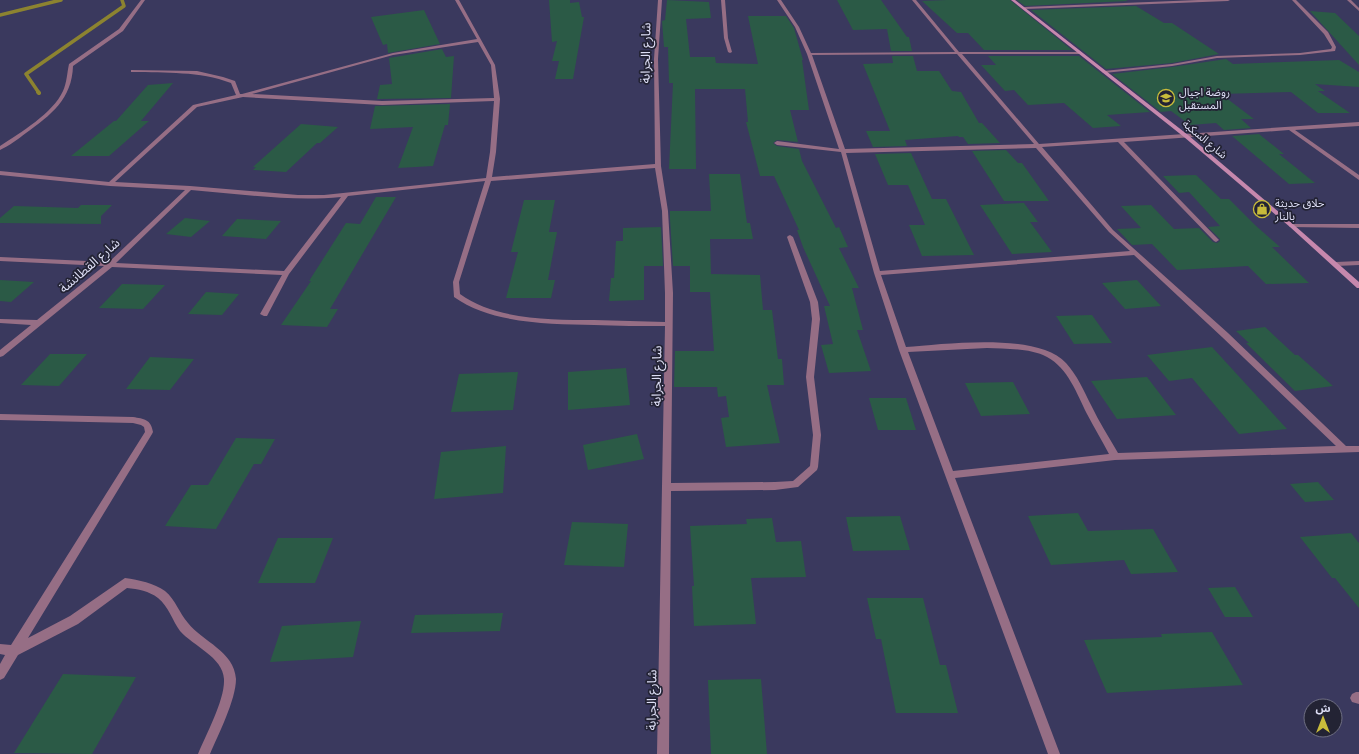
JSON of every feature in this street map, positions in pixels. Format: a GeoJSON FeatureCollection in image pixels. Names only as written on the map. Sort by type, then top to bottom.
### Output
{"type":"FeatureCollection","features":[{"type":"Feature","properties":{"kind":"main road","name":"شارع السكبة"},"geometry":{"type":"LineString","coordinates":[[1013,0],[1186,136],[1336,264],[1359,286]]}},
{"type":"Feature","properties":{"kind":"street"},"geometry":{"type":"LineString","coordinates":[[0,148],[22,133],[60,101],[71,78],[71,65],[121,30],[143,0]]}},
{"type":"Feature","properties":{"kind":"street"},"geometry":{"type":"LineString","coordinates":[[457,0],[493,65],[497,99],[493,152],[488,179],[456,282],[457,294],[468,303],[491,312],[522,318],[555,322],[668,324]]}},
{"type":"Feature","properties":{"kind":"street","name":"شارع الجرابة"},"geometry":{"type":"LineString","coordinates":[[660,0],[656,59],[658,166],[665,211],[669,293],[663,754]]}},
{"type":"Feature","properties":{"kind":"street"},"geometry":{"type":"LineString","coordinates":[[722,0],[726,38],[730,52]]}},
{"type":"Feature","properties":{"kind":"street"},"geometry":{"type":"LineString","coordinates":[[779,0],[797,26],[809,54],[843,150],[877,273],[903,350],[1054,754]]}},
{"type":"Feature","properties":{"kind":"street"},"geometry":{"type":"LineString","coordinates":[[914,0],[1094,213],[1111,231],[1344,449]]}},
{"type":"Feature","properties":{"kind":"street"},"geometry":{"type":"LineString","coordinates":[[1025,8],[1142,1],[1228,0]]}},
{"type":"Feature","properties":{"kind":"street"},"geometry":{"type":"LineString","coordinates":[[1104,72],[1172,65],[1218,56],[1300,54],[1333,50],[1334,47],[1326,32],[1294,0]]}},
{"type":"Feature","properties":{"kind":"street"},"geometry":{"type":"LineString","coordinates":[[1349,0],[1359,10]]}},
{"type":"Feature","properties":{"kind":"street"},"geometry":{"type":"LineString","coordinates":[[110,184],[195,106],[225,100],[238,95],[393,54],[480,40]]}},
{"type":"Feature","properties":{"kind":"street"},"geometry":{"type":"LineString","coordinates":[[809,54],[1079,53]]}},
{"type":"Feature","properties":{"kind":"street"},"geometry":{"type":"LineString","coordinates":[[133,71],[184,72],[226,78],[233,82],[238,95]]}},
{"type":"Feature","properties":{"kind":"street"},"geometry":{"type":"LineString","coordinates":[[238,95],[382,103],[497,99]]}},
{"type":"Feature","properties":{"kind":"street"},"geometry":{"type":"LineString","coordinates":[[777,143],[843,150],[1038,146],[1359,124]]}},
{"type":"Feature","properties":{"kind":"street"},"geometry":{"type":"LineString","coordinates":[[1290,128],[1359,178]]}},
{"type":"Feature","properties":{"kind":"street"},"geometry":{"type":"LineString","coordinates":[[1120,141],[1216,240]]}},
{"type":"Feature","properties":{"kind":"street"},"geometry":{"type":"LineString","coordinates":[[0,173],[110,184],[190,188],[298,197],[345,196],[488,179],[658,166]]}},
{"type":"Feature","properties":{"kind":"street","name":"شارع القطانشة"},"geometry":{"type":"LineString","coordinates":[[0,354],[111,264],[190,188]]}},
{"type":"Feature","properties":{"kind":"street"},"geometry":{"type":"LineString","coordinates":[[264,314],[286,273],[345,196]]}},
{"type":"Feature","properties":{"kind":"street"},"geometry":{"type":"LineString","coordinates":[[1292,226],[1359,226]]}},
{"type":"Feature","properties":{"kind":"street"},"geometry":{"type":"LineString","coordinates":[[666,487],[775,486],[795,484],[814,467],[817,435],[810,377],[816,319],[814,302],[790,237]]}},
{"type":"Feature","properties":{"kind":"street"},"geometry":{"type":"LineString","coordinates":[[877,273],[1136,253]]}},
{"type":"Feature","properties":{"kind":"street"},"geometry":{"type":"LineString","coordinates":[[0,259],[286,273]]}},
{"type":"Feature","properties":{"kind":"street"},"geometry":{"type":"LineString","coordinates":[[1336,264],[1359,263]]}},
{"type":"Feature","properties":{"kind":"street"},"geometry":{"type":"LineString","coordinates":[[0,321],[39,323]]}},
{"type":"Feature","properties":{"kind":"street"},"geometry":{"type":"LineString","coordinates":[[903,350],[1003,345],[1029,348],[1047,353],[1062,363],[1115,457]]}},
{"type":"Feature","properties":{"kind":"street"},"geometry":{"type":"LineString","coordinates":[[0,417],[133,420],[143,422],[148,426],[149,432],[0,674]]}},
{"type":"Feature","properties":{"kind":"street"},"geometry":{"type":"LineString","coordinates":[[950,475],[1115,457],[1359,449]]}},
{"type":"Feature","properties":{"kind":"street"},"geometry":{"type":"LineString","coordinates":[[0,649],[14,651],[74,620],[125,583],[139,585],[162,594],[169,601],[184,627],[196,639],[219,656],[227,666],[230,678],[228,694],[204,754]]}},
{"type":"Feature","properties":{"kind":"building"},"geometry":{"type":"Polygon","coordinates":[[[549,0],[570,0],[570,3],[579,2],[582,17],[584,17],[573,79],[555,79],[559,61],[552,61],[557,41],[552,42],[549,0]]]}},
{"type":"Feature","properties":{"kind":"building"},"geometry":{"type":"Polygon","coordinates":[[[667,0],[709,2],[711,18],[686,19],[690,57],[715,57],[716,63],[758,64],[748,16],[786,16],[794,28],[803,60],[809,110],[790,110],[798,142],[777,140],[773,143],[777,146],[799,149],[802,161],[836,228],[839,227],[848,247],[839,248],[859,288],[852,288],[863,330],[857,330],[871,371],[829,373],[821,345],[833,344],[824,306],[830,306],[803,247],[797,230],[799,230],[774,176],[760,176],[746,122],[748,122],[745,89],[695,89],[696,169],[669,169],[673,83],[669,83],[668,47],[664,47],[662,21],[665,20],[667,0]]]}},
{"type":"Feature","properties":{"kind":"building"},"geometry":{"type":"Polygon","coordinates":[[[837,0],[881,0],[907,37],[909,37],[912,51],[891,51],[887,29],[853,30],[837,0]]]}},
{"type":"Feature","properties":{"kind":"building"},"geometry":{"type":"Polygon","coordinates":[[[1010,0],[1072,50],[984,50],[968,33],[957,33],[922,1],[1010,0]]]}},
{"type":"Feature","properties":{"kind":"building"},"geometry":{"type":"Polygon","coordinates":[[[1017,0],[1126,0],[1128,1],[1025,6],[1017,0]]]}},
{"type":"Feature","properties":{"kind":"building"},"geometry":{"type":"Polygon","coordinates":[[[1136,6],[1164,23],[1172,23],[1219,54],[1172,63],[1106,69],[1031,10],[1136,6]]]}},
{"type":"Feature","properties":{"kind":"building"},"geometry":{"type":"Polygon","coordinates":[[[424,10],[440,44],[388,53],[387,44],[383,45],[371,17],[424,10]]]}},
{"type":"Feature","properties":{"kind":"building"},"geometry":{"type":"Polygon","coordinates":[[[1310,11],[1335,13],[1359,36],[1359,65],[1310,11]]]}},
{"type":"Feature","properties":{"kind":"building"},"geometry":{"type":"Polygon","coordinates":[[[442,49],[446,57],[454,56],[451,98],[377,99],[380,85],[392,84],[389,58],[442,49]]]}},
{"type":"Feature","properties":{"kind":"building"},"geometry":{"type":"Polygon","coordinates":[[[892,56],[913,56],[917,71],[939,71],[952,91],[961,92],[979,123],[982,123],[1000,143],[968,144],[963,137],[958,136],[905,140],[907,146],[873,147],[866,131],[890,131],[863,64],[893,63],[892,56]]]}},
{"type":"Feature","properties":{"kind":"building"},"geometry":{"type":"Polygon","coordinates":[[[988,56],[1079,56],[1150,112],[1107,115],[1121,126],[1093,128],[1064,103],[1028,105],[1014,90],[1005,91],[981,65],[996,65],[988,56]]]}},
{"type":"Feature","properties":{"kind":"building"},"geometry":{"type":"Polygon","coordinates":[[[1226,59],[1233,64],[1339,60],[1359,72],[1359,87],[1315,84],[1325,91],[1318,91],[1350,113],[1318,113],[1291,92],[1221,94],[1254,119],[1241,119],[1251,128],[1224,130],[1216,123],[1190,125],[1171,111],[1161,112],[1112,74],[1226,59]]]}},
{"type":"Feature","properties":{"kind":"building"},"geometry":{"type":"Polygon","coordinates":[[[173,83],[141,121],[149,121],[109,156],[71,156],[114,121],[116,121],[148,85],[173,83]]]}},
{"type":"Feature","properties":{"kind":"building"},"geometry":{"type":"Polygon","coordinates":[[[450,104],[448,125],[445,125],[433,166],[398,168],[413,127],[370,129],[375,106],[450,104]]]}},
{"type":"Feature","properties":{"kind":"building"},"geometry":{"type":"Polygon","coordinates":[[[301,124],[338,127],[320,143],[317,143],[286,172],[253,170],[256,167],[253,167],[301,124]]]}},
{"type":"Feature","properties":{"kind":"building"},"geometry":{"type":"Polygon","coordinates":[[[1259,134],[1284,154],[1279,154],[1315,183],[1289,184],[1232,136],[1259,134]]]}},
{"type":"Feature","properties":{"kind":"building"},"geometry":{"type":"Polygon","coordinates":[[[1006,150],[1018,163],[1022,163],[1049,201],[1004,201],[972,151],[1006,150]]]}},
{"type":"Feature","properties":{"kind":"building"},"geometry":{"type":"Polygon","coordinates":[[[911,153],[932,199],[946,199],[974,255],[922,256],[909,225],[925,225],[908,185],[888,185],[875,154],[911,153]]]}},
{"type":"Feature","properties":{"kind":"building"},"geometry":{"type":"Polygon","coordinates":[[[709,174],[740,174],[747,223],[750,223],[753,239],[710,239],[711,274],[760,275],[763,310],[772,310],[778,359],[782,359],[784,385],[767,385],[780,443],[726,447],[721,418],[729,417],[726,396],[718,397],[717,387],[674,387],[675,351],[714,351],[710,292],[690,292],[690,266],[673,266],[670,219],[670,211],[711,211],[709,174]]]}},
{"type":"Feature","properties":{"kind":"building"},"geometry":{"type":"Polygon","coordinates":[[[1196,175],[1221,199],[1229,199],[1280,247],[1272,247],[1309,283],[1266,284],[1248,266],[1177,270],[1152,244],[1132,245],[1117,229],[1141,228],[1121,206],[1151,205],[1174,229],[1199,228],[1213,242],[1217,243],[1220,241],[1220,239],[1208,227],[1220,226],[1189,192],[1179,193],[1163,176],[1196,175]]]}},
{"type":"Feature","properties":{"kind":"building"},"geometry":{"type":"Polygon","coordinates":[[[376,197],[396,197],[330,309],[338,309],[327,327],[281,325],[311,281],[309,281],[346,223],[360,224],[376,197]]]}},
{"type":"Feature","properties":{"kind":"building"},"geometry":{"type":"Polygon","coordinates":[[[524,200],[555,200],[549,232],[557,232],[548,280],[555,280],[551,298],[506,298],[518,252],[511,252],[524,200]]]}},
{"type":"Feature","properties":{"kind":"building"},"geometry":{"type":"Polygon","coordinates":[[[1024,203],[1038,222],[1030,222],[1052,252],[1012,254],[980,205],[1024,203]]]}},
{"type":"Feature","properties":{"kind":"building"},"geometry":{"type":"Polygon","coordinates":[[[81,205],[112,205],[101,216],[101,224],[0,223],[0,218],[14,206],[78,208],[81,205]]]}},
{"type":"Feature","properties":{"kind":"building"},"geometry":{"type":"Polygon","coordinates":[[[185,218],[210,221],[191,237],[166,234],[185,218]]]}},
{"type":"Feature","properties":{"kind":"building"},"geometry":{"type":"Polygon","coordinates":[[[237,219],[281,221],[266,239],[222,236],[237,219]]]}},
{"type":"Feature","properties":{"kind":"building"},"geometry":{"type":"Polygon","coordinates":[[[661,227],[663,266],[644,266],[644,300],[609,301],[611,278],[614,278],[616,241],[623,241],[623,228],[661,227]]]}},
{"type":"Feature","properties":{"kind":"building"},"geometry":{"type":"Polygon","coordinates":[[[0,280],[34,282],[11,302],[0,301],[0,280]]]}},
{"type":"Feature","properties":{"kind":"building"},"geometry":{"type":"Polygon","coordinates":[[[1137,280],[1161,306],[1125,309],[1102,283],[1137,280]]]}},
{"type":"Feature","properties":{"kind":"building"},"geometry":{"type":"Polygon","coordinates":[[[122,284],[165,285],[143,309],[99,308],[122,284]]]}},
{"type":"Feature","properties":{"kind":"building"},"geometry":{"type":"Polygon","coordinates":[[[206,292],[239,294],[222,315],[188,314],[206,292]]]}},
{"type":"Feature","properties":{"kind":"building"},"geometry":{"type":"Polygon","coordinates":[[[1092,315],[1112,343],[1074,344],[1056,316],[1092,315]]]}},
{"type":"Feature","properties":{"kind":"building"},"geometry":{"type":"Polygon","coordinates":[[[1265,327],[1295,355],[1298,355],[1333,386],[1295,391],[1246,343],[1249,343],[1236,331],[1265,327]]]}},
{"type":"Feature","properties":{"kind":"building"},"geometry":{"type":"Polygon","coordinates":[[[1212,347],[1287,429],[1239,434],[1192,378],[1169,381],[1147,355],[1212,347]]]}},
{"type":"Feature","properties":{"kind":"building"},"geometry":{"type":"Polygon","coordinates":[[[50,354],[87,354],[59,386],[21,385],[50,354]]]}},
{"type":"Feature","properties":{"kind":"building"},"geometry":{"type":"Polygon","coordinates":[[[150,357],[194,359],[170,390],[126,389],[150,357]]]}},
{"type":"Feature","properties":{"kind":"building"},"geometry":{"type":"Polygon","coordinates":[[[626,368],[630,405],[568,410],[568,372],[626,368]]]}},
{"type":"Feature","properties":{"kind":"building"},"geometry":{"type":"Polygon","coordinates":[[[518,372],[513,410],[451,412],[459,374],[518,372]]]}},
{"type":"Feature","properties":{"kind":"building"},"geometry":{"type":"Polygon","coordinates":[[[1147,377],[1176,415],[1117,419],[1091,381],[1147,377]]]}},
{"type":"Feature","properties":{"kind":"building"},"geometry":{"type":"Polygon","coordinates":[[[1013,382],[1030,414],[981,416],[965,383],[1013,382]]]}},
{"type":"Feature","properties":{"kind":"building"},"geometry":{"type":"Polygon","coordinates":[[[869,398],[906,398],[916,430],[878,430],[869,398]]]}},
{"type":"Feature","properties":{"kind":"building"},"geometry":{"type":"Polygon","coordinates":[[[637,434],[644,459],[588,470],[583,445],[637,434]]]}},
{"type":"Feature","properties":{"kind":"building"},"geometry":{"type":"Polygon","coordinates":[[[236,438],[275,439],[261,464],[254,464],[216,529],[165,526],[191,485],[208,485],[236,438]]]}},
{"type":"Feature","properties":{"kind":"building"},"geometry":{"type":"Polygon","coordinates":[[[506,446],[503,493],[434,499],[441,452],[506,446]]]}},
{"type":"Feature","properties":{"kind":"building"},"geometry":{"type":"Polygon","coordinates":[[[1318,482],[1334,500],[1305,502],[1290,484],[1318,482]]]}},
{"type":"Feature","properties":{"kind":"building"},"geometry":{"type":"Polygon","coordinates":[[[1078,513],[1088,531],[1153,529],[1178,572],[1131,574],[1124,560],[1051,565],[1028,516],[1078,513]]]}},
{"type":"Feature","properties":{"kind":"building"},"geometry":{"type":"Polygon","coordinates":[[[900,516],[910,550],[853,551],[846,517],[900,516]]]}},
{"type":"Feature","properties":{"kind":"building"},"geometry":{"type":"Polygon","coordinates":[[[772,518],[776,542],[801,541],[806,577],[751,578],[756,624],[694,626],[692,586],[694,586],[690,526],[747,524],[746,519],[772,518]]]}},
{"type":"Feature","properties":{"kind":"building"},"geometry":{"type":"Polygon","coordinates":[[[572,522],[628,524],[624,567],[564,565],[572,522]]]}},
{"type":"Feature","properties":{"kind":"building"},"geometry":{"type":"Polygon","coordinates":[[[1351,533],[1359,543],[1359,608],[1335,578],[1332,578],[1300,537],[1351,533]]]}},
{"type":"Feature","properties":{"kind":"building"},"geometry":{"type":"Polygon","coordinates":[[[278,538],[333,538],[315,583],[258,583],[278,538]]]}},
{"type":"Feature","properties":{"kind":"building"},"geometry":{"type":"Polygon","coordinates":[[[1235,587],[1253,617],[1225,617],[1208,588],[1235,587]]]}},
{"type":"Feature","properties":{"kind":"building"},"geometry":{"type":"Polygon","coordinates":[[[867,598],[923,598],[940,665],[946,665],[958,713],[896,713],[881,639],[876,639],[867,598]]]}},
{"type":"Feature","properties":{"kind":"building"},"geometry":{"type":"Polygon","coordinates":[[[503,613],[500,631],[411,633],[415,615],[503,613]]]}},
{"type":"Feature","properties":{"kind":"building"},"geometry":{"type":"Polygon","coordinates":[[[361,621],[353,657],[270,662],[282,626],[361,621]]]}},
{"type":"Feature","properties":{"kind":"building"},"geometry":{"type":"Polygon","coordinates":[[[1212,632],[1243,685],[1107,693],[1084,640],[1162,637],[1161,634],[1212,632]]]}},
{"type":"Feature","properties":{"kind":"building"},"geometry":{"type":"Polygon","coordinates":[[[63,674],[136,677],[92,754],[14,753],[63,674]]]}},
{"type":"Feature","properties":{"kind":"building"},"geometry":{"type":"Polygon","coordinates":[[[761,679],[767,754],[711,754],[708,680],[761,679]]]}},
{"type":"Feature","properties":{"kind":"waterway"},"geometry":{"type":"LineString","coordinates":[[0,15],[61,0]]}},
{"type":"Feature","properties":{"kind":"waterway"},"geometry":{"type":"LineString","coordinates":[[38,92],[39,93],[26,74],[124,6],[122,0]]}},
{"type":"Feature","properties":{"kind":"place","name":"روضة اجيال المستقبل"},"geometry":{"type":"Point","coordinates":[1166,98]}},
{"type":"Feature","properties":{"kind":"place","name":"حلاق حديثة بالنار"},"geometry":{"type":"Point","coordinates":[1262,209]}}]}
